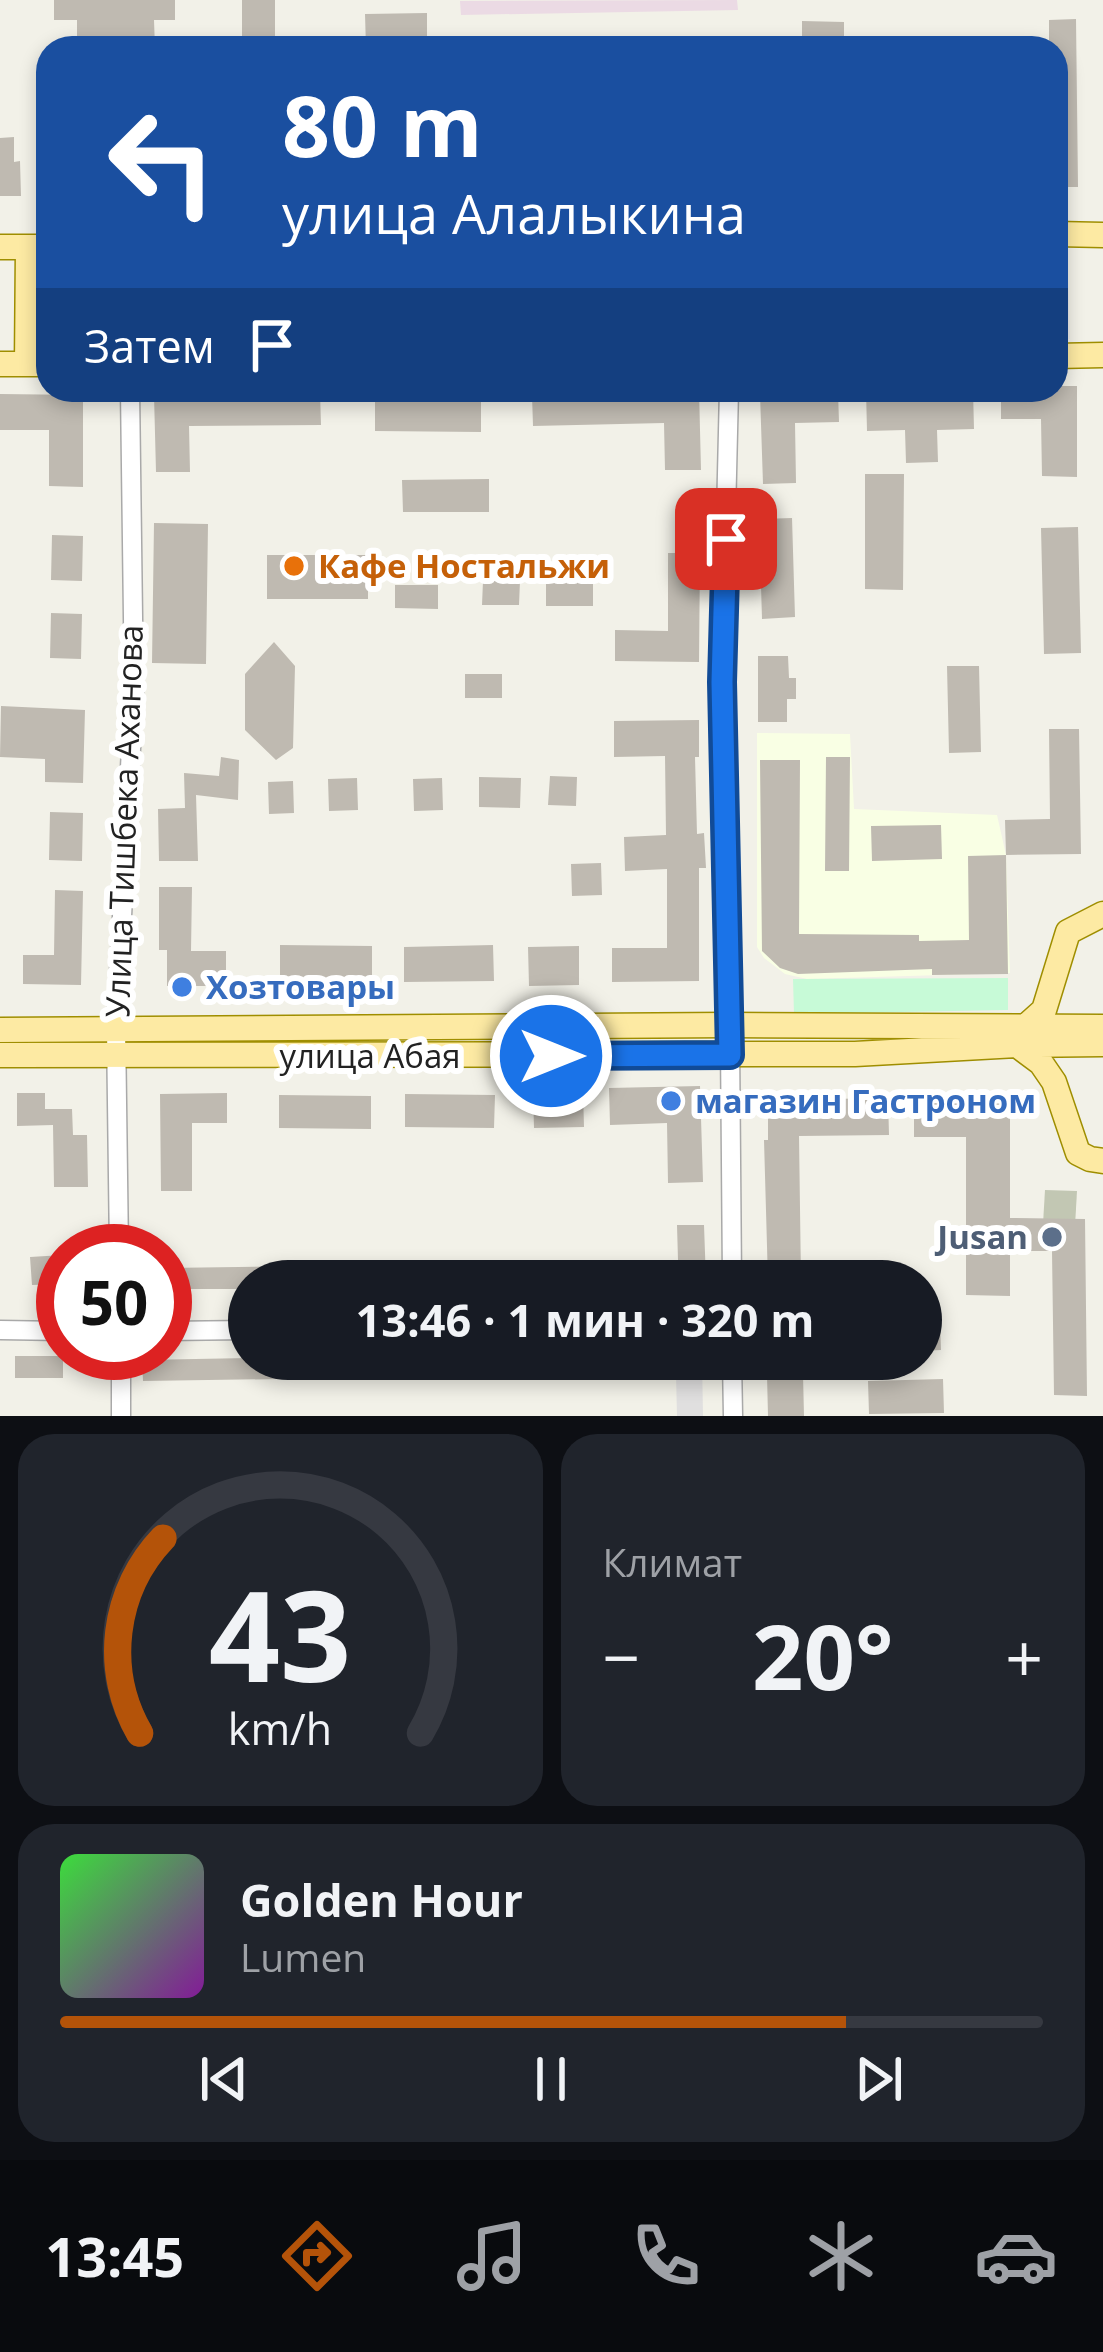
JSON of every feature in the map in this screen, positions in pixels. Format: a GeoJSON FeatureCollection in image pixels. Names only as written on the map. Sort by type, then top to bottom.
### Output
{"type":"FeatureCollection","features":[{"type":"Feature","properties":{"kind":"main road"},"geometry":{"type":"LineString","coordinates":[[1068,234],[1103,235]]}},
{"type":"Feature","properties":{"kind":"main road"},"geometry":{"type":"LineString","coordinates":[[0,247],[36,247]]}},
{"type":"Feature","properties":{"kind":"main road"},"geometry":{"type":"LineString","coordinates":[[1068,356],[1103,356]]}},
{"type":"Feature","properties":{"kind":"main road"},"geometry":{"type":"LineString","coordinates":[[0,364],[36,364]]}},
{"type":"Feature","properties":{"kind":"main road"},"geometry":{"type":"LineString","coordinates":[[1021,1036],[1045,1010],[1068,932],[1103,914]]}},
{"type":"Feature","properties":{"kind":"main road","name":"улица Абая"},"geometry":{"type":"LineString","coordinates":[[0,1030],[730,1025],[1021,1036]]}},
{"type":"Feature","properties":{"kind":"main road"},"geometry":{"type":"LineString","coordinates":[[1021,1036],[1103,1027]]}},
{"type":"Feature","properties":{"kind":"main road"},"geometry":{"type":"LineString","coordinates":[[1021,1036],[1103,1044]]}},
{"type":"Feature","properties":{"kind":"main road"},"geometry":{"type":"LineString","coordinates":[[1021,1036],[1054,1082],[1078,1153],[1103,1160]]}},
{"type":"Feature","properties":{"kind":"main road","name":"улица Абая"},"geometry":{"type":"LineString","coordinates":[[0,1055],[855,1054],[1021,1036]]}},
{"type":"Feature","properties":{"kind":"street","name":"Улица Тишбека Аханова"},"geometry":{"type":"LineString","coordinates":[[119,1224],[116,1028],[134,693],[130,402]]}},
{"type":"Feature","properties":{"kind":"street"},"geometry":{"type":"LineString","coordinates":[[729,402],[722,682],[731,1260]]}},
{"type":"Feature","properties":{"kind":"street"},"geometry":{"type":"LineString","coordinates":[[0,1330],[36,1331]]}},
{"type":"Feature","properties":{"kind":"street"},"geometry":{"type":"LineString","coordinates":[[192,1331],[228,1330]]}},
{"type":"Feature","properties":{"kind":"street"},"geometry":{"type":"LineString","coordinates":[[121,1380],[121,1416]]}},
{"type":"Feature","properties":{"kind":"street"},"geometry":{"type":"LineString","coordinates":[[732,1380],[733,1416]]}},
{"type":"Feature","properties":{"kind":"shaded area"},"geometry":{"type":"Polygon","coordinates":[[[737,0],[738,10],[461,15],[460,1],[737,0]]]}},
{"type":"Feature","properties":{"kind":"shaded area"},"geometry":{"type":"Polygon","coordinates":[[[757,733],[850,734],[854,809],[997,815],[1006,855],[1010,973],[807,979],[785,974],[764,958],[757,947],[757,733]]]}},
{"type":"Feature","properties":{"kind":"shaded area"},"geometry":{"type":"Polygon","coordinates":[[[1045,1190],[1077,1191],[1075,1226],[1043,1224],[1045,1190]]]}},
{"type":"Feature","properties":{"kind":"shaded area"},"geometry":{"type":"Polygon","coordinates":[[[676,1380],[702,1380],[703,1416],[677,1416],[676,1380]]]}},
{"type":"Feature","properties":{"kind":"green space"},"geometry":{"type":"Polygon","coordinates":[[[1008,978],[1008,1010],[794,1014],[793,979],[1008,978]]]}},
{"type":"Feature","properties":{"kind":"building"},"geometry":{"type":"Polygon","coordinates":[[[54,0],[175,0],[175,20],[154,20],[155,36],[77,36],[77,20],[54,20],[54,0]]]}},
{"type":"Feature","properties":{"kind":"building"},"geometry":{"type":"Polygon","coordinates":[[[242,0],[275,0],[275,36],[242,36],[242,0]]]}},
{"type":"Feature","properties":{"kind":"building"},"geometry":{"type":"Polygon","coordinates":[[[427,13],[427,36],[366,36],[365,14],[427,13]]]}},
{"type":"Feature","properties":{"kind":"building"},"geometry":{"type":"Polygon","coordinates":[[[1076,19],[1078,187],[1068,187],[1068,36],[1049,36],[1049,20],[1076,19]]]}},
{"type":"Feature","properties":{"kind":"building"},"geometry":{"type":"Polygon","coordinates":[[[802,21],[844,22],[844,36],[802,36],[802,21]]]}},
{"type":"Feature","properties":{"kind":"building"},"geometry":{"type":"Polygon","coordinates":[[[14,137],[21,196],[0,196],[0,138],[14,137]]]}},
{"type":"Feature","properties":{"kind":"building"},"geometry":{"type":"Polygon","coordinates":[[[1068,386],[1077,386],[1077,477],[1042,476],[1041,419],[1001,419],[1001,402],[1068,402],[1068,386]]]}},
{"type":"Feature","properties":{"kind":"building"},"geometry":{"type":"Polygon","coordinates":[[[0,394],[36,394],[36,402],[83,402],[83,487],[49,486],[49,430],[0,430],[0,394]]]}},
{"type":"Feature","properties":{"kind":"building"},"geometry":{"type":"Polygon","coordinates":[[[154,402],[320,402],[321,425],[189,426],[190,472],[156,472],[154,402]]]}},
{"type":"Feature","properties":{"kind":"building"},"geometry":{"type":"Polygon","coordinates":[[[375,402],[481,402],[481,432],[375,431],[375,402]]]}},
{"type":"Feature","properties":{"kind":"building"},"geometry":{"type":"Polygon","coordinates":[[[532,402],[699,402],[701,470],[665,470],[664,423],[533,426],[532,402]]]}},
{"type":"Feature","properties":{"kind":"building"},"geometry":{"type":"Polygon","coordinates":[[[760,402],[838,402],[839,422],[795,423],[796,483],[763,484],[760,402]]]}},
{"type":"Feature","properties":{"kind":"building"},"geometry":{"type":"Polygon","coordinates":[[[866,402],[973,402],[974,429],[937,430],[938,462],[906,463],[905,430],[867,431],[866,402]]]}},
{"type":"Feature","properties":{"kind":"building"},"geometry":{"type":"Polygon","coordinates":[[[865,474],[904,474],[903,590],[865,589],[865,474]]]}},
{"type":"Feature","properties":{"kind":"building"},"geometry":{"type":"Polygon","coordinates":[[[489,479],[489,512],[403,512],[402,480],[489,479]]]}},
{"type":"Feature","properties":{"kind":"building"},"geometry":{"type":"Polygon","coordinates":[[[792,518],[795,617],[762,619],[759,519],[792,518]]]}},
{"type":"Feature","properties":{"kind":"building"},"geometry":{"type":"Polygon","coordinates":[[[154,523],[208,524],[206,664],[152,663],[154,523]]]}},
{"type":"Feature","properties":{"kind":"building"},"geometry":{"type":"Polygon","coordinates":[[[1078,527],[1081,653],[1044,654],[1041,528],[1078,527]]]}},
{"type":"Feature","properties":{"kind":"building"},"geometry":{"type":"Polygon","coordinates":[[[52,535],[83,536],[82,581],[51,580],[52,535]]]}},
{"type":"Feature","properties":{"kind":"building"},"geometry":{"type":"Polygon","coordinates":[[[668,553],[700,553],[699,662],[615,661],[615,630],[668,631],[668,553]]]}},
{"type":"Feature","properties":{"kind":"building"},"geometry":{"type":"Polygon","coordinates":[[[267,555],[368,555],[368,599],[267,599],[267,555]]]}},
{"type":"Feature","properties":{"kind":"building"},"geometry":{"type":"Polygon","coordinates":[[[546,575],[593,575],[593,606],[546,606],[546,575]]]}},
{"type":"Feature","properties":{"kind":"building"},"geometry":{"type":"Polygon","coordinates":[[[483,581],[520,581],[519,605],[482,605],[483,581]]]}},
{"type":"Feature","properties":{"kind":"building"},"geometry":{"type":"Polygon","coordinates":[[[395,585],[438,585],[438,609],[395,608],[395,585]]]}},
{"type":"Feature","properties":{"kind":"building"},"geometry":{"type":"Polygon","coordinates":[[[51,613],[82,614],[81,659],[50,658],[51,613]]]}},
{"type":"Feature","properties":{"kind":"building"},"geometry":{"type":"Polygon","coordinates":[[[274,642],[295,666],[293,748],[276,760],[245,730],[245,674],[274,642]]]}},
{"type":"Feature","properties":{"kind":"building"},"geometry":{"type":"Polygon","coordinates":[[[758,656],[788,656],[789,678],[796,678],[796,699],[787,699],[787,722],[758,722],[758,656]]]}},
{"type":"Feature","properties":{"kind":"building"},"geometry":{"type":"Polygon","coordinates":[[[947,666],[979,666],[981,752],[949,753],[947,666]]]}},
{"type":"Feature","properties":{"kind":"building"},"geometry":{"type":"Polygon","coordinates":[[[465,674],[502,674],[502,698],[465,698],[465,674]]]}},
{"type":"Feature","properties":{"kind":"building"},"geometry":{"type":"Polygon","coordinates":[[[1,706],[85,710],[83,783],[45,782],[45,759],[0,757],[1,706]]]}},
{"type":"Feature","properties":{"kind":"building"},"geometry":{"type":"Polygon","coordinates":[[[699,720],[697,834],[704,833],[706,868],[699,868],[699,981],[612,982],[612,948],[667,948],[667,869],[625,871],[624,837],[666,835],[665,756],[614,757],[614,721],[699,720]]]}},
{"type":"Feature","properties":{"kind":"building"},"geometry":{"type":"Polygon","coordinates":[[[1049,729],[1079,729],[1081,854],[1006,855],[1005,820],[1050,819],[1049,729]]]}},
{"type":"Feature","properties":{"kind":"building"},"geometry":{"type":"Polygon","coordinates":[[[221,757],[239,760],[238,800],[196,795],[198,861],[159,861],[158,809],[185,808],[184,773],[219,776],[221,757]]]}},
{"type":"Feature","properties":{"kind":"building"},"geometry":{"type":"Polygon","coordinates":[[[826,757],[850,757],[849,871],[825,871],[826,757]]]}},
{"type":"Feature","properties":{"kind":"building"},"geometry":{"type":"Polygon","coordinates":[[[760,760],[800,760],[799,934],[969,940],[968,856],[1006,855],[1008,974],[932,975],[932,969],[798,974],[780,968],[762,951],[760,760]]]}},
{"type":"Feature","properties":{"kind":"building"},"geometry":{"type":"Polygon","coordinates":[[[550,776],[577,777],[576,806],[548,805],[550,776]]]}},
{"type":"Feature","properties":{"kind":"building"},"geometry":{"type":"Polygon","coordinates":[[[479,777],[521,778],[520,808],[479,807],[479,777]]]}},
{"type":"Feature","properties":{"kind":"building"},"geometry":{"type":"Polygon","coordinates":[[[357,778],[358,810],[329,811],[328,779],[357,778]]]}},
{"type":"Feature","properties":{"kind":"building"},"geometry":{"type":"Polygon","coordinates":[[[442,778],[443,810],[414,811],[413,779],[442,778]]]}},
{"type":"Feature","properties":{"kind":"building"},"geometry":{"type":"Polygon","coordinates":[[[293,781],[294,813],[269,814],[268,782],[293,781]]]}},
{"type":"Feature","properties":{"kind":"building"},"geometry":{"type":"Polygon","coordinates":[[[50,812],[83,813],[82,861],[49,860],[50,812]]]}},
{"type":"Feature","properties":{"kind":"building"},"geometry":{"type":"Polygon","coordinates":[[[941,825],[942,859],[872,861],[871,826],[941,825]]]}},
{"type":"Feature","properties":{"kind":"building"},"geometry":{"type":"Polygon","coordinates":[[[601,863],[602,895],[572,896],[571,864],[601,863]]]}},
{"type":"Feature","properties":{"kind":"building"},"geometry":{"type":"Polygon","coordinates":[[[159,887],[192,887],[191,951],[226,951],[226,986],[167,986],[167,950],[159,950],[159,887]]]}},
{"type":"Feature","properties":{"kind":"building"},"geometry":{"type":"Polygon","coordinates":[[[55,890],[83,891],[81,985],[23,984],[23,955],[54,955],[55,890]]]}},
{"type":"Feature","properties":{"kind":"building"},"geometry":{"type":"Polygon","coordinates":[[[280,945],[372,946],[372,983],[280,983],[280,945]]]}},
{"type":"Feature","properties":{"kind":"building"},"geometry":{"type":"Polygon","coordinates":[[[493,945],[494,981],[404,982],[404,947],[493,945]]]}},
{"type":"Feature","properties":{"kind":"building"},"geometry":{"type":"Polygon","coordinates":[[[579,946],[579,985],[529,986],[528,947],[579,946]]]}},
{"type":"Feature","properties":{"kind":"building"},"geometry":{"type":"Polygon","coordinates":[[[700,1086],[703,1182],[668,1183],[667,1123],[610,1125],[609,1088],[700,1086]]]}},
{"type":"Feature","properties":{"kind":"building"},"geometry":{"type":"Polygon","coordinates":[[[583,1091],[584,1127],[534,1128],[533,1093],[583,1091]]]}},
{"type":"Feature","properties":{"kind":"building"},"geometry":{"type":"Polygon","coordinates":[[[17,1093],[45,1093],[45,1109],[72,1109],[73,1135],[87,1135],[88,1187],[54,1187],[53,1125],[17,1126],[17,1093]]]}},
{"type":"Feature","properties":{"kind":"building"},"geometry":{"type":"Polygon","coordinates":[[[227,1093],[227,1123],[192,1123],[192,1191],[161,1191],[160,1094],[227,1093]]]}},
{"type":"Feature","properties":{"kind":"building"},"geometry":{"type":"Polygon","coordinates":[[[405,1094],[495,1095],[494,1128],[405,1127],[405,1094]]]}},
{"type":"Feature","properties":{"kind":"building"},"geometry":{"type":"Polygon","coordinates":[[[279,1095],[371,1096],[371,1129],[279,1128],[279,1095]]]}},
{"type":"Feature","properties":{"kind":"building"},"geometry":{"type":"Polygon","coordinates":[[[888,1098],[889,1135],[799,1136],[801,1260],[767,1260],[764,1140],[768,1140],[768,1100],[888,1098]]]}},
{"type":"Feature","properties":{"kind":"building"},"geometry":{"type":"Polygon","coordinates":[[[914,1099],[1010,1099],[1010,1218],[1085,1219],[1087,1396],[1054,1395],[1052,1251],[1010,1251],[1010,1296],[966,1295],[966,1137],[914,1137],[914,1099]]]}},
{"type":"Feature","properties":{"kind":"building"},"geometry":{"type":"Polygon","coordinates":[[[677,1225],[704,1225],[705,1260],[678,1260],[677,1225]]]}},
{"type":"Feature","properties":{"kind":"building"},"geometry":{"type":"Polygon","coordinates":[[[30,1257],[36,1257],[36,1285],[32,1285],[30,1257]]]}},
{"type":"Feature","properties":{"kind":"building"},"geometry":{"type":"Polygon","coordinates":[[[228,1267],[228,1289],[192,1289],[192,1268],[228,1267]]]}},
{"type":"Feature","properties":{"kind":"building"},"geometry":{"type":"Polygon","coordinates":[[[15,1356],[36,1356],[36,1378],[15,1378],[15,1356]]]}},
{"type":"Feature","properties":{"kind":"building"},"geometry":{"type":"Polygon","coordinates":[[[228,1358],[228,1380],[143,1381],[192,1380],[192,1359],[228,1358]]]}},
{"type":"Feature","properties":{"kind":"building"},"geometry":{"type":"Polygon","coordinates":[[[942,1379],[944,1413],[869,1414],[868,1381],[942,1379]]]}},
{"type":"Feature","properties":{"kind":"building"},"geometry":{"type":"Polygon","coordinates":[[[767,1380],[803,1380],[804,1416],[768,1416],[767,1380]]]}},
{"type":"Feature","properties":{"kind":"place","name":"Кафе Ностальжи"},"geometry":{"type":"Point","coordinates":[294,566]}},
{"type":"Feature","properties":{"kind":"place","name":"Хозтовары"},"geometry":{"type":"Point","coordinates":[182,987]}},
{"type":"Feature","properties":{"kind":"place","name":"магазин Гастроном"},"geometry":{"type":"Point","coordinates":[671,1101]}},
{"type":"Feature","properties":{"kind":"place","name":"Jusan"},"geometry":{"type":"Point","coordinates":[1052,1237]}},
{"type":"Feature","properties":{"kind":"route"},"geometry":{"type":"LineString","coordinates":[[551,1056],[730,1055],[722,682],[726,539]]}}]}
